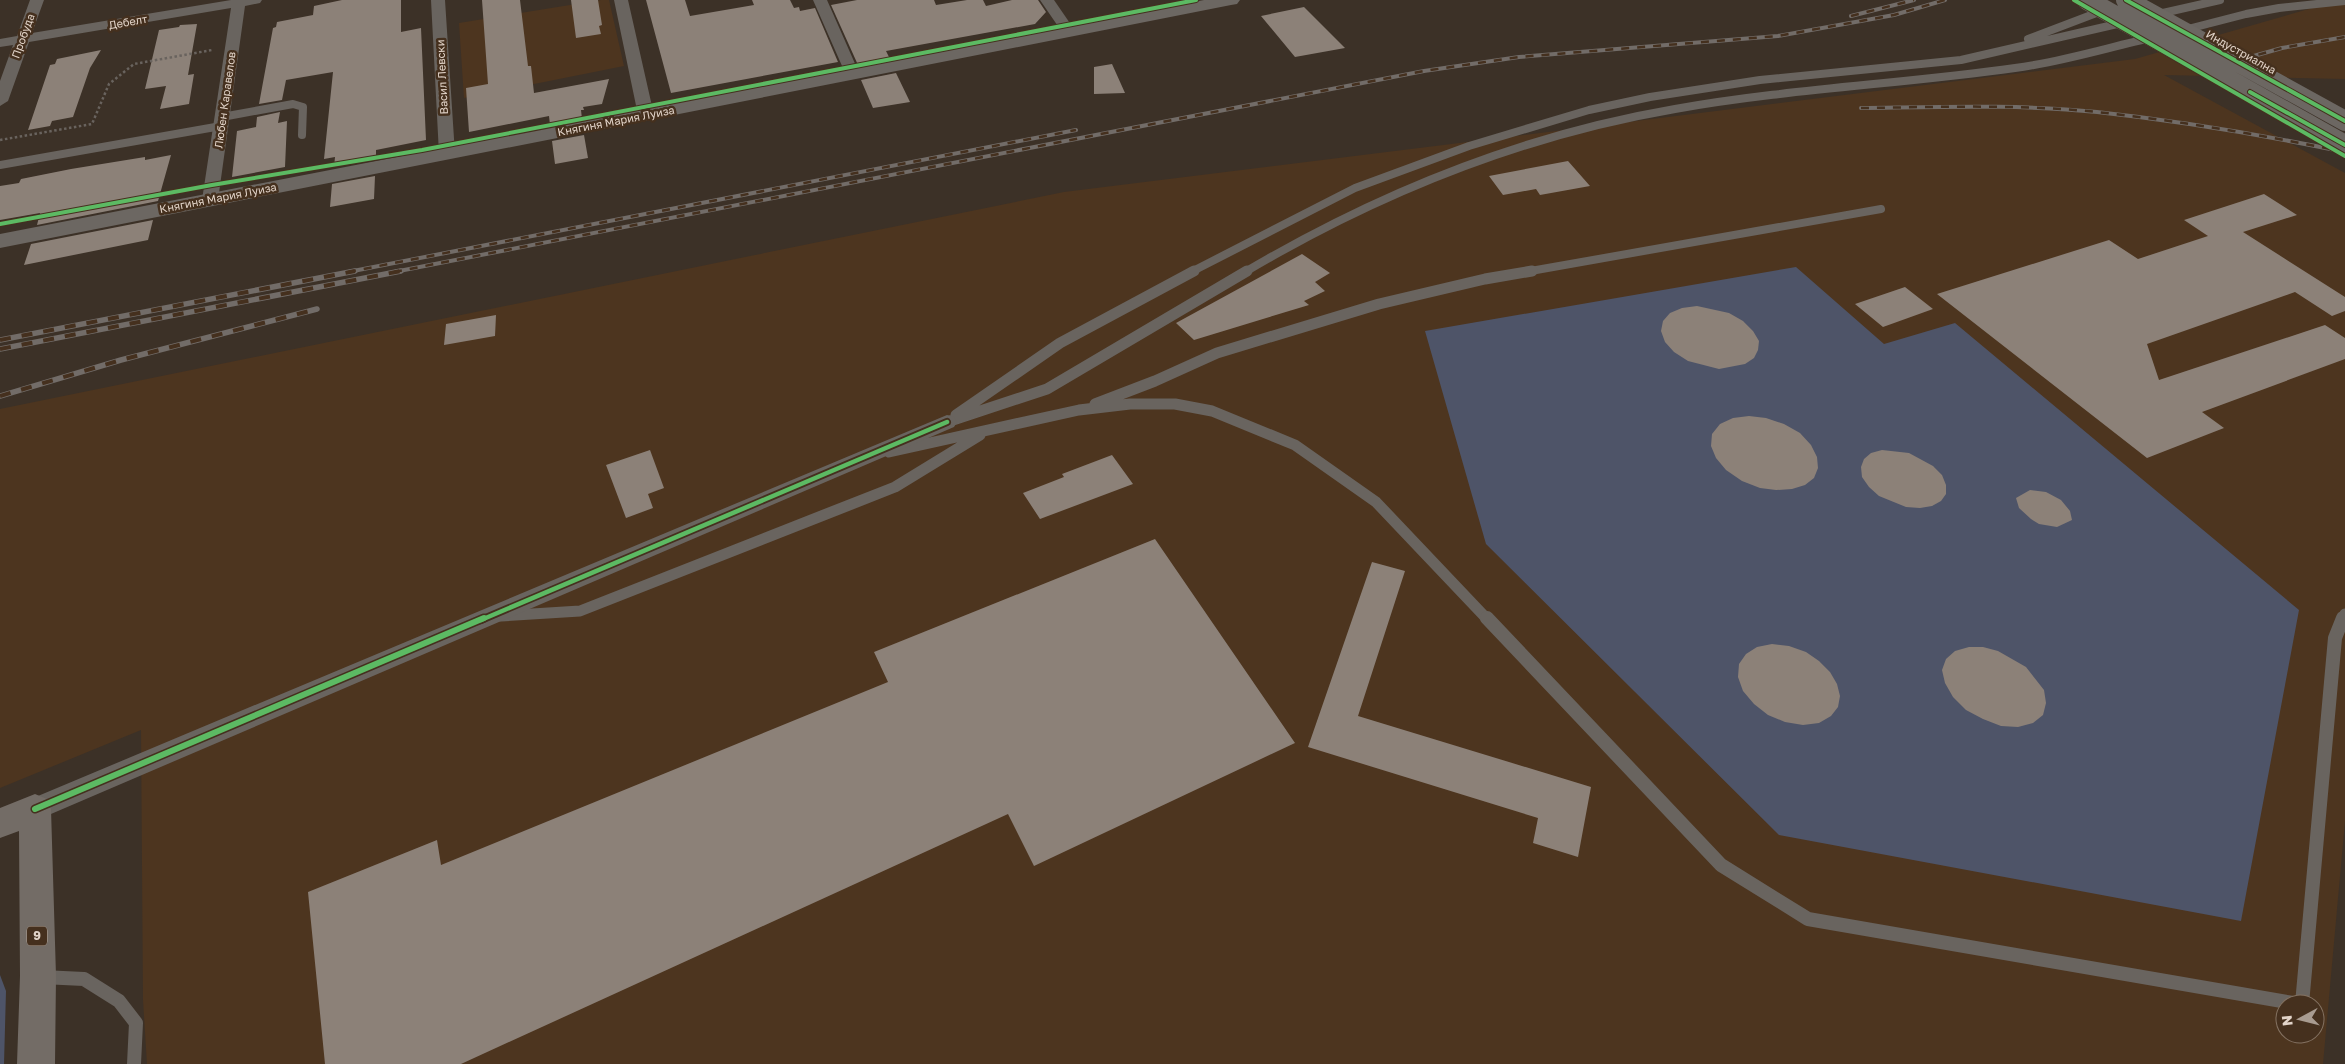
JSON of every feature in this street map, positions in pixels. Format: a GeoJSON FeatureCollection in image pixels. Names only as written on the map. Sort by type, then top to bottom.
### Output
{"type":"FeatureCollection","features":[{"type":"Feature","properties":{"kind":"highway"},"geometry":{"type":"LineString","coordinates":[[0,823],[35,809]]}},
{"type":"Feature","properties":{"kind":"highway","name":"9"},"geometry":{"type":"LineString","coordinates":[[35,809],[38,976],[36,1064]]}},
{"type":"Feature","properties":{"kind":"main road","name":"Княгиня Мария Луиза"},"geometry":{"type":"LineString","coordinates":[[0,241],[1231,0]]}},
{"type":"Feature","properties":{"kind":"main road"},"geometry":{"type":"LineString","coordinates":[[2087,0],[2345,145]]}},
{"type":"Feature","properties":{"kind":"main road","name":"Индустриална"},"geometry":{"type":"LineString","coordinates":[[2126,0],[2345,121]]}},
{"type":"Feature","properties":{"kind":"street","name":"Пробуда"},"geometry":{"type":"LineString","coordinates":[[0,101],[37,0]]}},
{"type":"Feature","properties":{"kind":"street","name":"Дебелт"},"geometry":{"type":"LineString","coordinates":[[0,43],[238,1],[255,0]]}},
{"type":"Feature","properties":{"kind":"street","name":"Васил Левски"},"geometry":{"type":"LineString","coordinates":[[438,0],[446,154]]}},
{"type":"Feature","properties":{"kind":"street"},"geometry":{"type":"LineString","coordinates":[[621,0],[646,115]]}},
{"type":"Feature","properties":{"kind":"street"},"geometry":{"type":"LineString","coordinates":[[820,0],[853,75]]}},
{"type":"Feature","properties":{"kind":"street"},"geometry":{"type":"LineString","coordinates":[[1047,0],[1069,32]]}},
{"type":"Feature","properties":{"kind":"street","name":"Любен Каравелов"},"geometry":{"type":"LineString","coordinates":[[210,200],[238,1]]}},
{"type":"Feature","properties":{"kind":"street"},"geometry":{"type":"LineString","coordinates":[[35,809],[858,458],[947,422]]}},
{"type":"Feature","properties":{"kind":"lane"},"geometry":{"type":"LineString","coordinates":[[1982,56],[2132,0]]}},
{"type":"Feature","properties":{"kind":"lane"},"geometry":{"type":"LineString","coordinates":[[947,422],[1060,343],[1247,242],[1355,188],[1469,146],[1589,110],[1650,97],[1752,82],[1944,62],[1982,56],[2220,0]]}},
{"type":"Feature","properties":{"kind":"lane"},"geometry":{"type":"LineString","coordinates":[[947,422],[1047,389],[1253,267],[1351,213],[1458,168],[1545,140],[1626,119],[1683,108],[1750,98],[2018,68],[2246,14],[2295,0]]}},
{"type":"Feature","properties":{"kind":"lane"},"geometry":{"type":"LineString","coordinates":[[2246,14],[2280,8],[2345,1]]}},
{"type":"Feature","properties":{"kind":"lane"},"geometry":{"type":"LineString","coordinates":[[0,165],[222,122],[293,104],[303,107],[302,135]]}},
{"type":"Feature","properties":{"kind":"lane"},"geometry":{"type":"LineString","coordinates":[[1079,410],[1155,381],[1217,353],[1379,304],[1486,279],[1880,209]]}},
{"type":"Feature","properties":{"kind":"lane"},"geometry":{"type":"LineString","coordinates":[[858,458],[1079,410],[1130,404],[1175,404],[1212,411],[1295,445],[1376,502],[1721,865],[1808,919],[2275,1000]]}},
{"type":"Feature","properties":{"kind":"lane"},"geometry":{"type":"LineString","coordinates":[[484,617],[580,611],[895,486],[988,430]]}},
{"type":"Feature","properties":{"kind":"lane"},"geometry":{"type":"LineString","coordinates":[[2301,994],[2335,638],[2345,614]]}},
{"type":"Feature","properties":{"kind":"lane"},"geometry":{"type":"LineString","coordinates":[[38,976],[84,979],[120,1001],[136,1023],[134,1064]]}},
{"type":"Feature","properties":{"kind":"path"},"geometry":{"type":"LineString","coordinates":[[0,140],[92,124],[109,84],[134,64],[233,47]]}},
{"type":"Feature","properties":{"kind":"shaded area"},"geometry":{"type":"Polygon","coordinates":[[[609,0],[624,66],[464,98],[459,23],[609,0]]]}},
{"type":"Feature","properties":{"kind":"shaded area"},"geometry":{"type":"Polygon","coordinates":[[[2345,0],[2345,79],[2164,75],[2345,173],[2345,821],[2325,1042],[2325,994],[2275,994],[2275,1044],[2325,1044],[2323,1064],[147,1064],[143,1000],[141,730],[0,788],[0,409],[1064,192],[2135,59],[2345,0]]]}},
{"type":"Feature","properties":{"kind":"shaded area"},"geometry":{"type":"Polygon","coordinates":[[[1796,267],[1884,344],[1955,323],[2299,610],[2241,921],[1779,835],[1486,544],[1425,331],[1796,267]]]}},
{"type":"Feature","properties":{"kind":"shaded area"},"geometry":{"type":"Polygon","coordinates":[[[0,975],[6,991],[4,1064],[0,1064],[0,975]]]}},
{"type":"Feature","properties":{"kind":"building"},"geometry":{"type":"Polygon","coordinates":[[[342,0],[401,0],[401,32],[421,28],[426,140],[376,150],[376,159],[334,167],[335,157],[324,159],[333,72],[286,80],[282,100],[259,104],[273,28],[276,27],[277,22],[313,15],[314,6],[342,0]]]}},
{"type":"Feature","properties":{"kind":"building"},"geometry":{"type":"Polygon","coordinates":[[[482,0],[520,0],[528,66],[531,66],[534,93],[609,79],[602,104],[583,107],[584,110],[581,110],[582,119],[550,125],[549,116],[469,132],[466,88],[488,84],[482,0]]]}},
{"type":"Feature","properties":{"kind":"building"},"geometry":{"type":"Polygon","coordinates":[[[571,0],[598,0],[602,25],[599,26],[601,34],[576,38],[571,0]]]}},
{"type":"Feature","properties":{"kind":"building"},"geometry":{"type":"Polygon","coordinates":[[[646,0],[685,0],[690,16],[754,5],[752,0],[790,0],[794,8],[799,7],[800,11],[815,8],[838,62],[671,93],[646,0]]]}},
{"type":"Feature","properties":{"kind":"building"},"geometry":{"type":"Polygon","coordinates":[[[857,0],[934,0],[936,5],[967,0],[983,0],[986,6],[1012,0],[1038,0],[1046,12],[1035,24],[886,51],[890,59],[858,65],[831,5],[857,0]]]}},
{"type":"Feature","properties":{"kind":"building"},"geometry":{"type":"Polygon","coordinates":[[[1304,7],[1345,48],[1295,57],[1261,16],[1304,7]]]}},
{"type":"Feature","properties":{"kind":"building"},"geometry":{"type":"Polygon","coordinates":[[[197,24],[188,75],[194,74],[189,104],[160,109],[166,86],[145,89],[159,30],[179,27],[180,25],[197,24]]]}},
{"type":"Feature","properties":{"kind":"building"},"geometry":{"type":"Polygon","coordinates":[[[101,50],[90,68],[73,117],[52,121],[50,126],[28,130],[50,65],[55,64],[57,59],[101,50]]]}},
{"type":"Feature","properties":{"kind":"building"},"geometry":{"type":"Polygon","coordinates":[[[1112,64],[1125,93],[1094,94],[1094,67],[1112,64]]]}},
{"type":"Feature","properties":{"kind":"building"},"geometry":{"type":"Polygon","coordinates":[[[896,73],[910,102],[873,108],[861,80],[896,73]]]}},
{"type":"Feature","properties":{"kind":"building"},"geometry":{"type":"Polygon","coordinates":[[[280,112],[278,123],[287,121],[285,167],[232,177],[237,131],[256,127],[257,117],[280,112]]]}},
{"type":"Feature","properties":{"kind":"building"},"geometry":{"type":"Polygon","coordinates":[[[584,135],[588,158],[555,164],[552,141],[584,135]]]}},
{"type":"Feature","properties":{"kind":"building"},"geometry":{"type":"Polygon","coordinates":[[[171,155],[158,201],[37,225],[40,213],[0,220],[0,186],[19,183],[21,179],[71,169],[145,157],[145,160],[171,155]]]}},
{"type":"Feature","properties":{"kind":"building"},"geometry":{"type":"Polygon","coordinates":[[[1568,161],[1590,186],[1540,195],[1536,189],[1503,195],[1489,176],[1568,161]]]}},
{"type":"Feature","properties":{"kind":"building"},"geometry":{"type":"Polygon","coordinates":[[[375,176],[374,199],[330,207],[332,184],[375,176]]]}},
{"type":"Feature","properties":{"kind":"building"},"geometry":{"type":"Polygon","coordinates":[[[2264,194],[2297,215],[2243,232],[2345,297],[2345,311],[2332,316],[2295,292],[2147,344],[2159,380],[2325,325],[2345,338],[2345,359],[2202,412],[2224,428],[2147,458],[1937,294],[2109,240],[2138,259],[2208,236],[2184,220],[2264,194]]]}},
{"type":"Feature","properties":{"kind":"building"},"geometry":{"type":"Polygon","coordinates":[[[153,220],[148,240],[24,265],[31,244],[153,220]]]}},
{"type":"Feature","properties":{"kind":"building"},"geometry":{"type":"Polygon","coordinates":[[[1302,254],[1330,273],[1315,282],[1325,291],[1304,301],[1309,305],[1194,340],[1176,323],[1302,254]]]}},
{"type":"Feature","properties":{"kind":"building"},"geometry":{"type":"Polygon","coordinates":[[[1905,287],[1933,309],[1883,327],[1855,304],[1905,287]]]}},
{"type":"Feature","properties":{"kind":"building"},"geometry":{"type":"Polygon","coordinates":[[[1697,306],[1729,313],[1743,321],[1753,331],[1759,341],[1758,350],[1754,358],[1745,364],[1719,369],[1688,361],[1674,352],[1665,342],[1661,331],[1663,321],[1670,313],[1682,308],[1697,306]]]}},
{"type":"Feature","properties":{"kind":"building"},"geometry":{"type":"Polygon","coordinates":[[[496,315],[495,336],[444,345],[446,324],[496,315]]]}},
{"type":"Feature","properties":{"kind":"building"},"geometry":{"type":"Polygon","coordinates":[[[1749,416],[1766,418],[1784,424],[1800,433],[1811,445],[1817,457],[1818,468],[1814,478],[1805,485],[1792,489],[1776,490],[1760,488],[1742,481],[1726,470],[1716,458],[1711,446],[1712,434],[1720,424],[1733,418],[1749,416]]]}},
{"type":"Feature","properties":{"kind":"building"},"geometry":{"type":"Polygon","coordinates":[[[650,450],[664,488],[648,494],[653,508],[626,518],[606,465],[650,450]]]}},
{"type":"Feature","properties":{"kind":"building"},"geometry":{"type":"Polygon","coordinates":[[[1882,450],[1909,453],[1933,466],[1942,475],[1946,485],[1946,494],[1941,501],[1932,506],[1920,508],[1906,507],[1879,496],[1862,477],[1861,467],[1864,459],[1871,453],[1882,450]]]}},
{"type":"Feature","properties":{"kind":"building"},"geometry":{"type":"Polygon","coordinates":[[[1112,455],[1133,484],[1040,519],[1023,493],[1064,477],[1062,474],[1112,455]]]}},
{"type":"Feature","properties":{"kind":"building"},"geometry":{"type":"Polygon","coordinates":[[[2030,490],[2046,492],[2061,500],[2070,511],[2072,520],[2057,527],[2039,524],[2031,519],[2019,508],[2016,498],[2030,490]]]}},
{"type":"Feature","properties":{"kind":"building"},"geometry":{"type":"Polygon","coordinates":[[[1155,539],[1295,743],[1034,866],[1008,814],[461,1064],[325,1064],[308,892],[437,840],[441,865],[888,682],[874,652],[1155,539]]]}},
{"type":"Feature","properties":{"kind":"building"},"geometry":{"type":"Polygon","coordinates":[[[1372,562],[1405,571],[1358,716],[1591,787],[1578,857],[1533,843],[1538,818],[1308,747],[1372,562]]]}},
{"type":"Feature","properties":{"kind":"building"},"geometry":{"type":"Polygon","coordinates":[[[1772,644],[1789,646],[1806,652],[1830,672],[1837,684],[1840,696],[1838,707],[1831,716],[1819,723],[1803,725],[1785,722],[1768,715],[1754,704],[1743,691],[1738,677],[1739,664],[1746,654],[1757,647],[1772,644]]]}},
{"type":"Feature","properties":{"kind":"building"},"geometry":{"type":"Polygon","coordinates":[[[1969,647],[1983,647],[1998,651],[2026,667],[2044,690],[2046,703],[2043,715],[2033,723],[2018,727],[2001,726],[1966,710],[1953,697],[1945,683],[1942,670],[1946,659],[1955,651],[1969,647]]]}},
{"type":"Feature","properties":{"kind":"railway"},"geometry":{"type":"LineString","coordinates":[[1851,16],[1914,0]]}},
{"type":"Feature","properties":{"kind":"railway"},"geometry":{"type":"LineString","coordinates":[[394,272],[1424,71],[1519,57],[1778,36],[1894,15],[1945,0]]}},
{"type":"Feature","properties":{"kind":"railway"},"geometry":{"type":"LineString","coordinates":[[2243,59],[2282,48],[2345,37]]}},
{"type":"Feature","properties":{"kind":"railway"},"geometry":{"type":"LineString","coordinates":[[1861,108],[2009,107],[2068,109],[2221,129],[2345,152]]}},
{"type":"Feature","properties":{"kind":"railway"},"geometry":{"type":"LineString","coordinates":[[348,272],[1076,130]]}},
{"type":"Feature","properties":{"kind":"railway"},"geometry":{"type":"LineString","coordinates":[[0,340],[355,271]]}},
{"type":"Feature","properties":{"kind":"railway"},"geometry":{"type":"LineString","coordinates":[[0,349],[401,271]]}},
{"type":"Feature","properties":{"kind":"railway"},"geometry":{"type":"LineString","coordinates":[[0,396],[121,360],[317,309]]}},
{"type":"Feature","properties":{"kind":"cycle path"},"geometry":{"type":"LineString","coordinates":[[0,224],[212,185],[422,150],[1196,0]]}},
{"type":"Feature","properties":{"kind":"cycle path"},"geometry":{"type":"LineString","coordinates":[[2074,0],[2345,156]]}},
{"type":"Feature","properties":{"kind":"cycle path"},"geometry":{"type":"LineString","coordinates":[[2126,0],[2345,121]]}},
{"type":"Feature","properties":{"kind":"cycle path"},"geometry":{"type":"LineString","coordinates":[[2250,92],[2345,145]]}},
{"type":"Feature","properties":{"kind":"cycle path"},"geometry":{"type":"LineString","coordinates":[[35,809],[947,422]]}}]}
